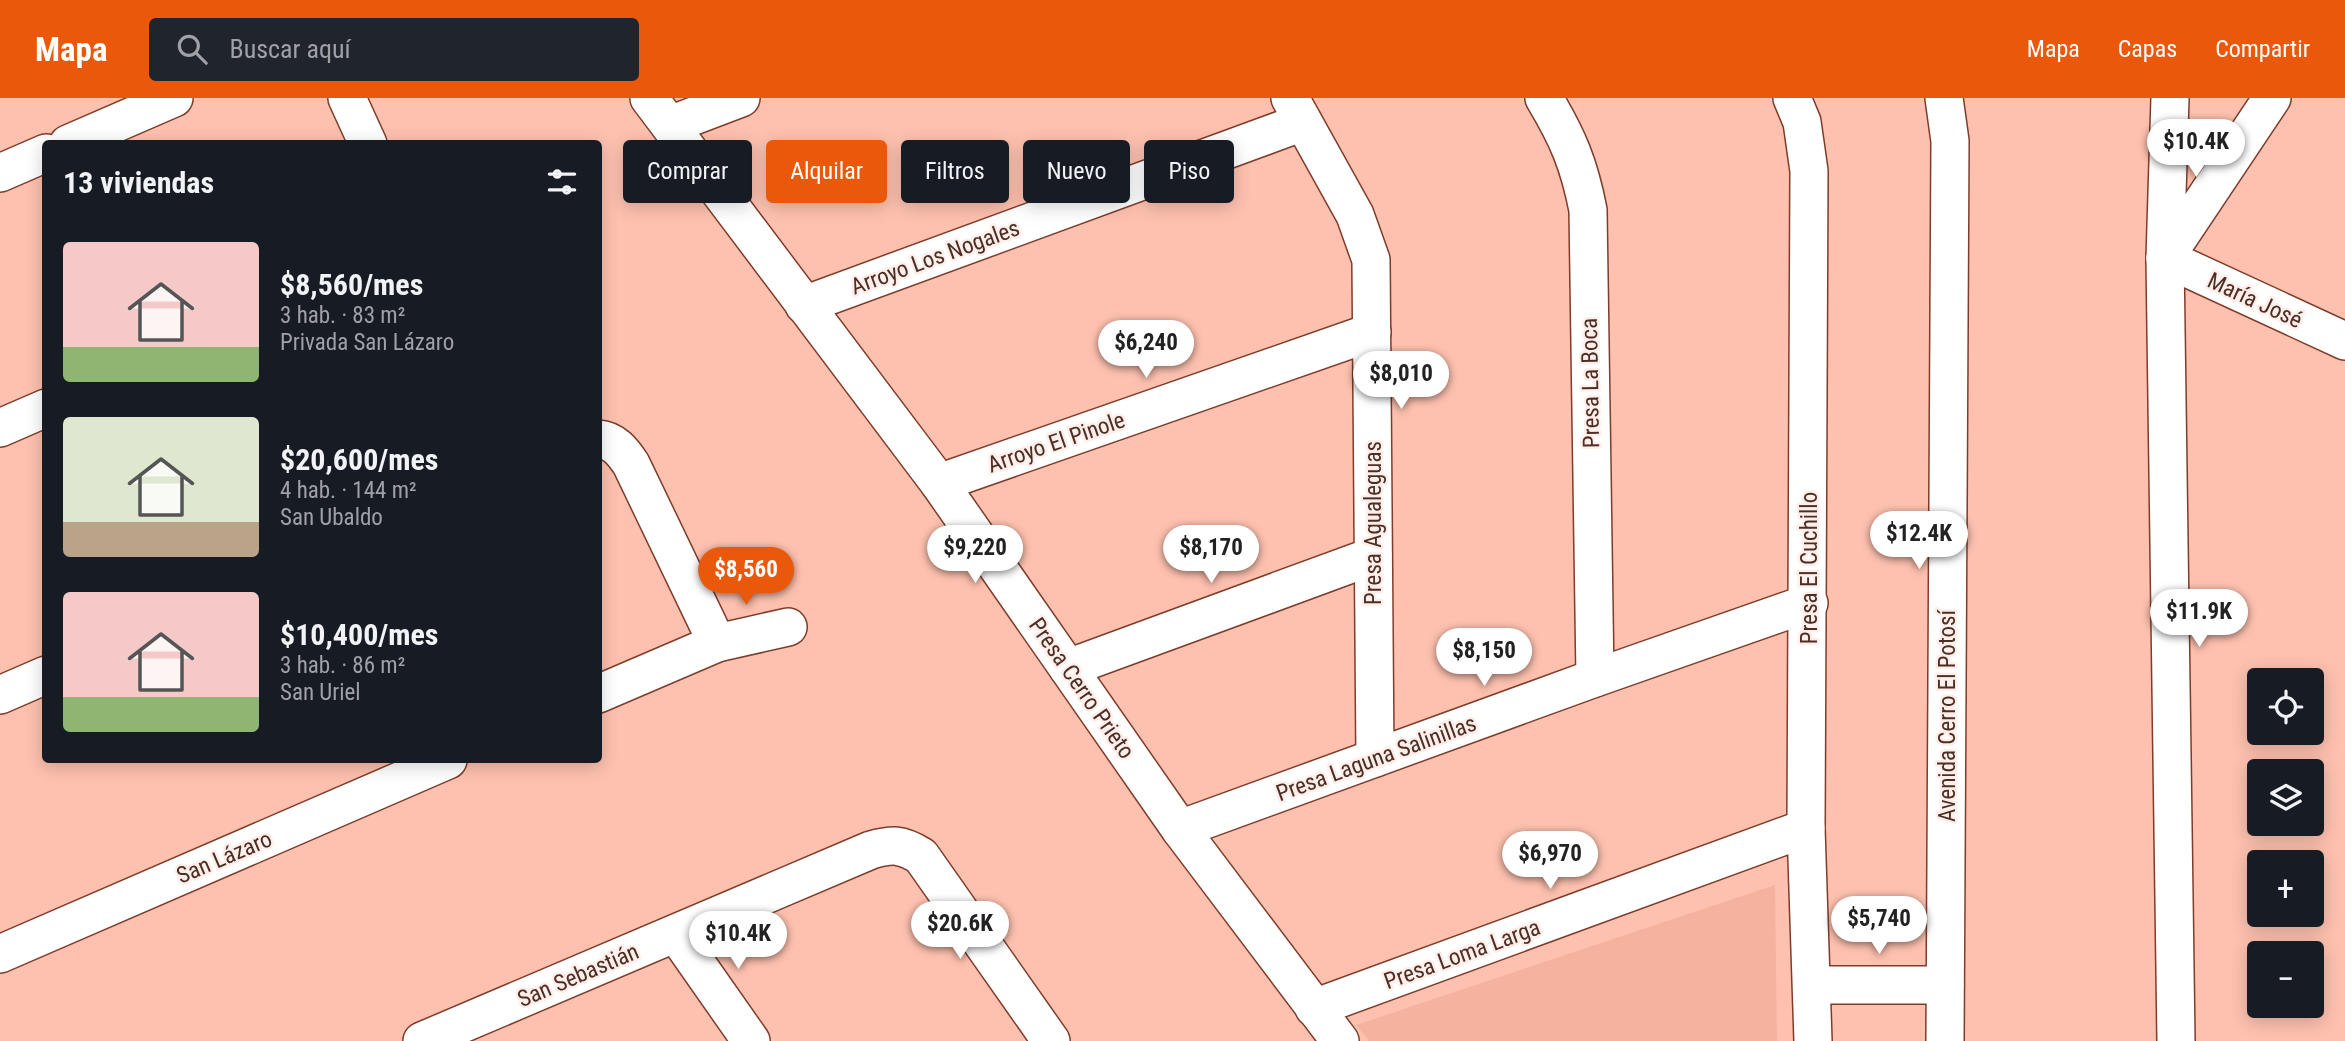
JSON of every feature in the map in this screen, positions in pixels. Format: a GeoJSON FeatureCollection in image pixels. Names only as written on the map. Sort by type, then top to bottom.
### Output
{"type":"FeatureCollection","features":[{"type":"Feature","properties":{"kind":"street"},"geometry":{"type":"LineString","coordinates":[[77,140],[174,98]]}},
{"type":"Feature","properties":{"kind":"street"},"geometry":{"type":"LineString","coordinates":[[347,98],[366,140]]}},
{"type":"Feature","properties":{"kind":"street"},"geometry":{"type":"LineString","coordinates":[[659,112],[741,98]]}},
{"type":"Feature","properties":{"kind":"street","name":"Presa La Boca"},"geometry":{"type":"LineString","coordinates":[[1544,98],[1561,127],[1580,170],[1588,210],[1595,678]]}},
{"type":"Feature","properties":{"kind":"street","name":"Presa El Cuchillo"},"geometry":{"type":"LineString","coordinates":[[1792,98],[1802,122],[1810,171],[1806,828],[1814,1041]]}},
{"type":"Feature","properties":{"kind":"street","name":"Avenida Cerro El Potosí"},"geometry":{"type":"LineString","coordinates":[[1944,98],[1950,141],[1945,1041]]}},
{"type":"Feature","properties":{"kind":"street"},"geometry":{"type":"LineString","coordinates":[[2170,98],[2165,258],[2176,1041]]}},
{"type":"Feature","properties":{"kind":"street"},"geometry":{"type":"LineString","coordinates":[[2165,258],[2272,98]]}},
{"type":"Feature","properties":{"kind":"street","name":"Arroyo Los Nogales"},"geometry":{"type":"LineString","coordinates":[[804,305],[1297,110]]}},
{"type":"Feature","properties":{"kind":"street","name":"Presa Agualeguas"},"geometry":{"type":"LineString","coordinates":[[1297,110],[1355,215],[1371,260],[1375,758]]}},
{"type":"Feature","properties":{"kind":"street","name":"Presa Cerro Prieto"},"geometry":{"type":"LineString","coordinates":[[659,112],[939,483],[1180,829],[1340,1041]]}},
{"type":"Feature","properties":{"kind":"street"},"geometry":{"type":"LineString","coordinates":[[0,173],[42,155]]}},
{"type":"Feature","properties":{"kind":"street","name":"María José"},"geometry":{"type":"LineString","coordinates":[[2165,258],[2345,341]]}},
{"type":"Feature","properties":{"kind":"street","name":"Arroyo El Pinole"},"geometry":{"type":"LineString","coordinates":[[939,483],[1372,331]]}},
{"type":"Feature","properties":{"kind":"street"},"geometry":{"type":"LineString","coordinates":[[0,428],[42,410]]}},
{"type":"Feature","properties":{"kind":"street"},"geometry":{"type":"LineString","coordinates":[[602,440],[621,449],[631,464],[717,643]]}},
{"type":"Feature","properties":{"kind":"street"},"geometry":{"type":"LineString","coordinates":[[1068,668],[1373,556]]}},
{"type":"Feature","properties":{"kind":"street","name":"Presa Laguna Salinillas"},"geometry":{"type":"LineString","coordinates":[[1180,829],[1809,603]]}},
{"type":"Feature","properties":{"kind":"street"},"geometry":{"type":"LineString","coordinates":[[602,692],[717,643],[788,627]]}},
{"type":"Feature","properties":{"kind":"street"},"geometry":{"type":"LineString","coordinates":[[0,695],[42,677]]}},
{"type":"Feature","properties":{"kind":"street","name":"San Lázaro"},"geometry":{"type":"LineString","coordinates":[[0,954],[441,763]]}},
{"type":"Feature","properties":{"kind":"street","name":"Presa Loma Larga"},"geometry":{"type":"LineString","coordinates":[[1314,1008],[1806,828]]}},
{"type":"Feature","properties":{"kind":"street","name":"San Sebastián"},"geometry":{"type":"LineString","coordinates":[[443,1037],[871,850],[889,845],[905,847],[922,856],[1051,1041]]}},
{"type":"Feature","properties":{"kind":"street"},"geometry":{"type":"LineString","coordinates":[[676,934],[751,1041]]}},
{"type":"Feature","properties":{"kind":"street"},"geometry":{"type":"LineString","coordinates":[[1813,985],[1945,985]]}},
{"type":"Feature","properties":{"kind":"shaded area"},"geometry":{"type":"Polygon","coordinates":[[[1775,885],[1777,1041],[1369,1041],[1356,1025],[1775,885]]]}}]}
